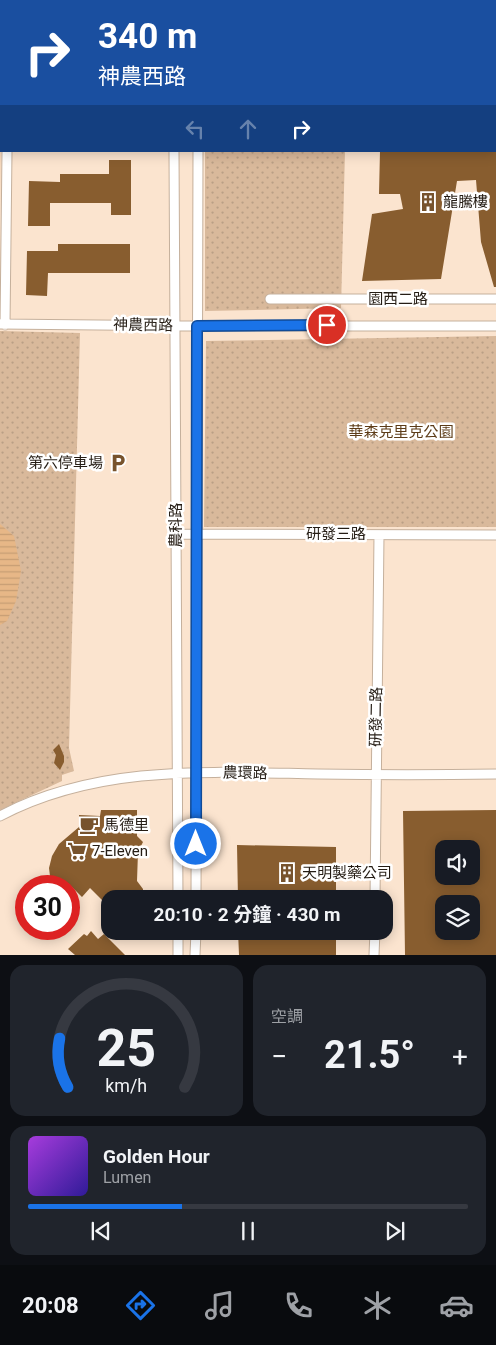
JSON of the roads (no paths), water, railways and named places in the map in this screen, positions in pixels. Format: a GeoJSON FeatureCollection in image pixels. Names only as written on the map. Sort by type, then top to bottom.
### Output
{"type":"FeatureCollection","features":[{"type":"Feature","properties":{"kind":"street"},"geometry":{"type":"LineString","coordinates":[[2,324],[7,152]]}},
{"type":"Feature","properties":{"kind":"street","name":"農科路"},"geometry":{"type":"LineString","coordinates":[[174,152],[178,890]]}},
{"type":"Feature","properties":{"kind":"street","name":"農科路"},"geometry":{"type":"LineString","coordinates":[[196,890],[198,152]]}},
{"type":"Feature","properties":{"kind":"street","name":"園西二路"},"geometry":{"type":"LineString","coordinates":[[270,299],[496,299]]}},
{"type":"Feature","properties":{"kind":"street","name":"神農西路"},"geometry":{"type":"LineString","coordinates":[[2,324],[496,326]]}},
{"type":"Feature","properties":{"kind":"street","name":"研發三路"},"geometry":{"type":"LineString","coordinates":[[176,534],[496,535]]}},
{"type":"Feature","properties":{"kind":"street","name":"研發二路"},"geometry":{"type":"LineString","coordinates":[[375,890],[379,534]]}},
{"type":"Feature","properties":{"kind":"street","name":"農環路"},"geometry":{"type":"LineString","coordinates":[[0,816],[37,799],[94,782],[177,772],[375,775],[496,774]]}},
{"type":"Feature","properties":{"kind":"street"},"geometry":{"type":"LineString","coordinates":[[178,940],[178,955]]}},
{"type":"Feature","properties":{"kind":"street"},"geometry":{"type":"LineString","coordinates":[[196,940],[196,955]]}},
{"type":"Feature","properties":{"kind":"street"},"geometry":{"type":"LineString","coordinates":[[374,955],[375,940]]}},
{"type":"Feature","properties":{"kind":"place","name":"龍騰樓"},"geometry":{"type":"Point","coordinates":[428,202]}},
{"type":"Feature","properties":{"kind":"place","name":"第六停車場"},"geometry":{"type":"Point","coordinates":[118,463]}},
{"type":"Feature","properties":{"kind":"place","name":"馬德里"},"geometry":{"type":"Point","coordinates":[89,825]}},
{"type":"Feature","properties":{"kind":"place","name":"7-Eleven"},"geometry":{"type":"Point","coordinates":[77,851]}},
{"type":"Feature","properties":{"kind":"place","name":"天明製藥公司"},"geometry":{"type":"Point","coordinates":[287,873]}},
{"type":"Feature","properties":{"kind":"park label","name":"華森克里克公園"},"geometry":{"type":"Point","coordinates":[401,432]}}]}
